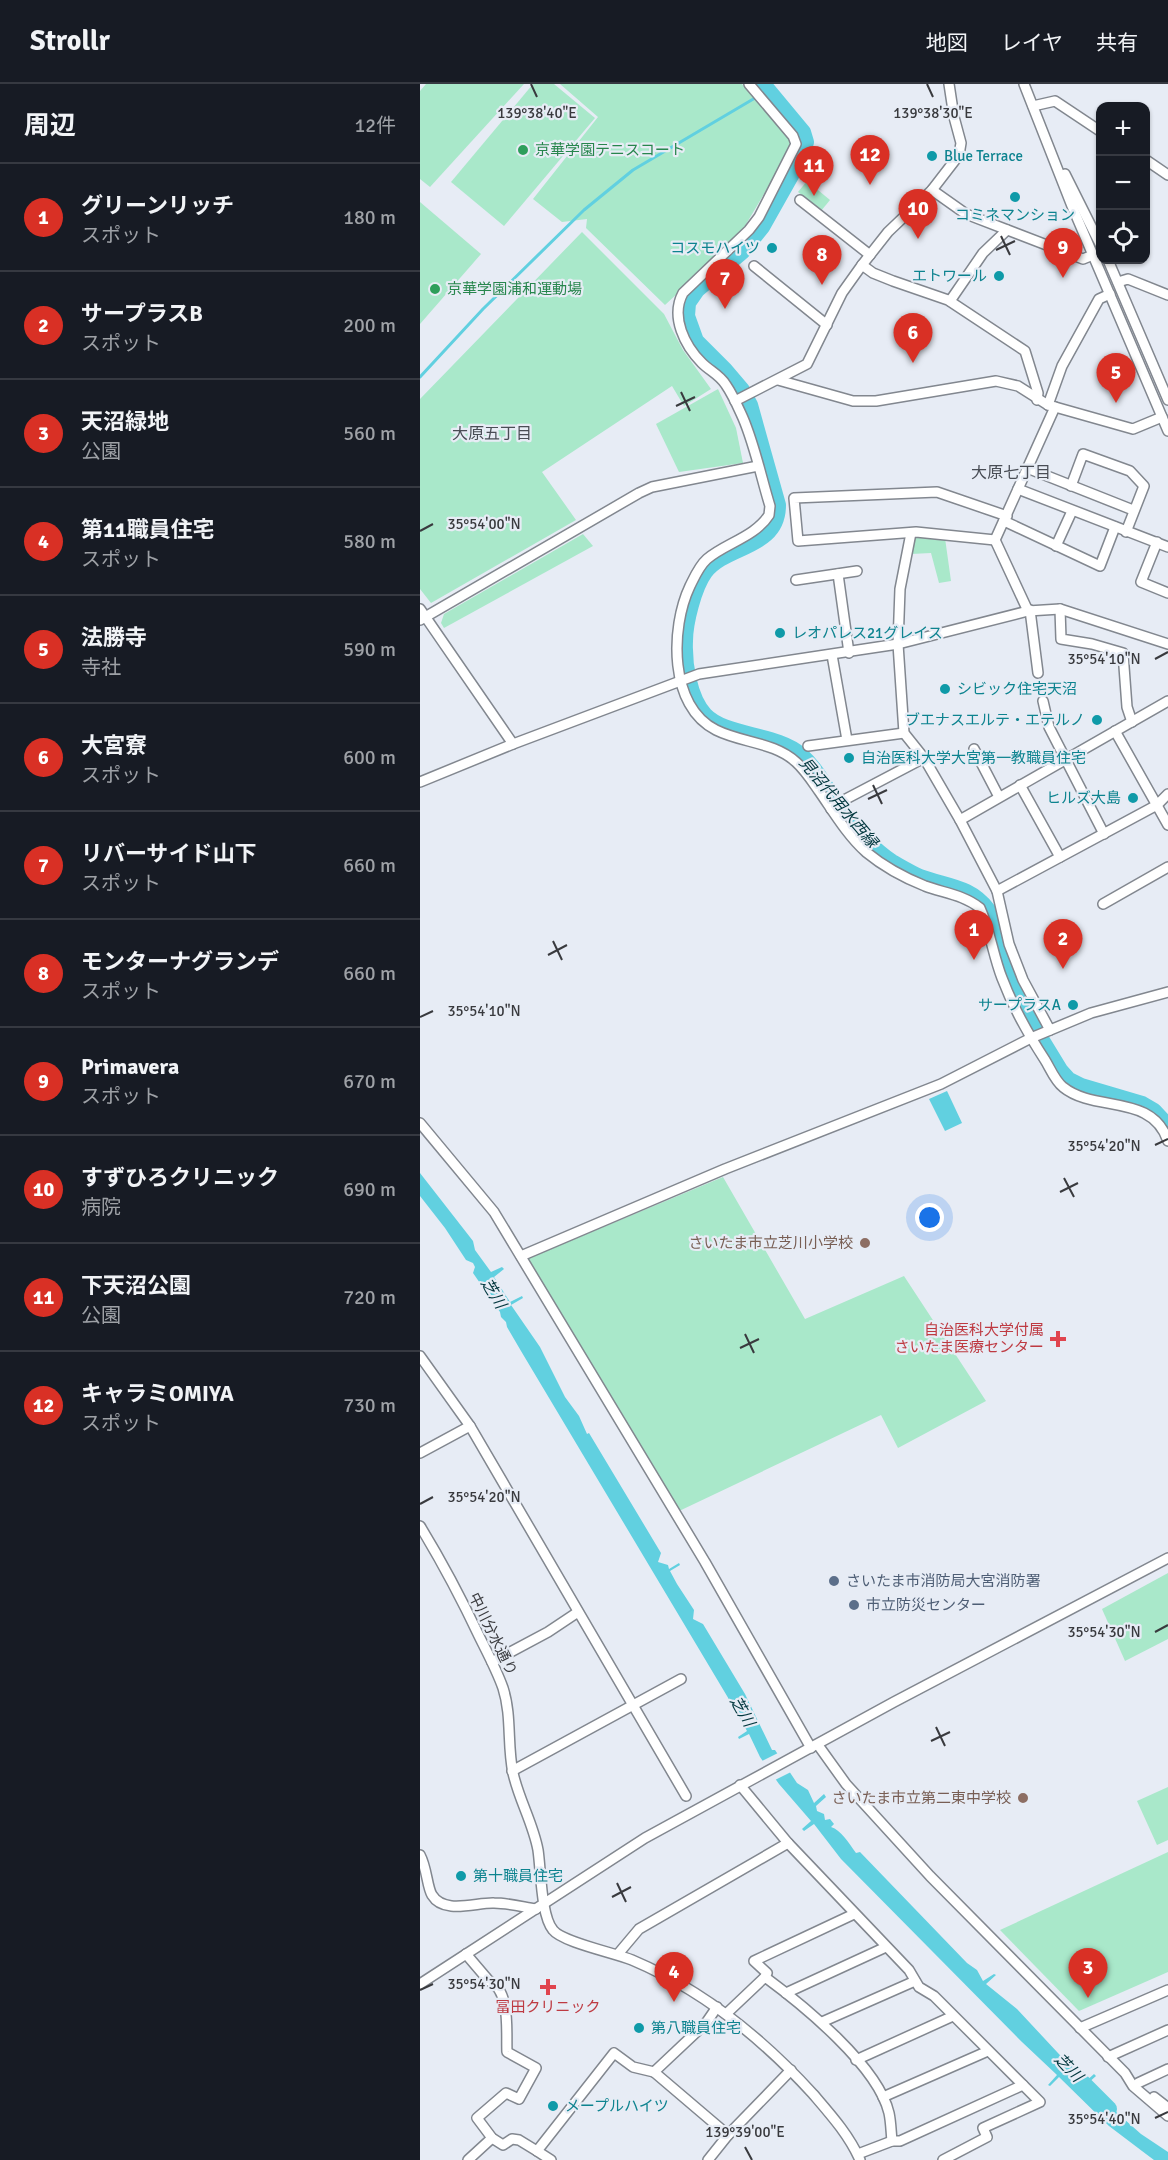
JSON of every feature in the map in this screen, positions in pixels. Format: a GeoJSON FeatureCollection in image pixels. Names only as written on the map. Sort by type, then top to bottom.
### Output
{"type":"FeatureCollection","features":[{"type":"Feature","properties":{"kind":"street"},"geometry":{"type":"LineString","coordinates":[[749,84],[793,136],[795,148],[764,208],[749,230],[683,293],[678,304],[679,320],[687,345],[703,364],[720,377],[735,401],[750,436],[770,506],[769,515],[764,524],[709,558],[701,566],[689,588],[678,627],[679,681],[697,716],[706,724],[718,731],[784,753],[797,763],[867,852],[898,873],[926,886],[969,899],[980,908],[1001,976],[1031,1038],[1061,1086],[1091,1101],[1142,1110],[1156,1120],[1168,1141]]}},
{"type":"Feature","properties":{"kind":"street"},"geometry":{"type":"LineString","coordinates":[[735,401],[807,364],[842,293],[862,265],[888,232],[932,189],[954,162],[961,150],[949,84]]}},
{"type":"Feature","properties":{"kind":"street"},"geometry":{"type":"LineString","coordinates":[[1024,84],[1093,255],[1168,431]]}},
{"type":"Feature","properties":{"kind":"street"},"geometry":{"type":"LineString","coordinates":[[1033,106],[1055,100],[1096,128]]}},
{"type":"Feature","properties":{"kind":"street"},"geometry":{"type":"LineString","coordinates":[[1040,124],[1096,234]]}},
{"type":"Feature","properties":{"kind":"street"},"geometry":{"type":"LineString","coordinates":[[1150,163],[1168,175]]}},
{"type":"Feature","properties":{"kind":"street"},"geometry":{"type":"LineString","coordinates":[[932,189],[966,214],[1083,259],[1093,255]]}},
{"type":"Feature","properties":{"kind":"street"},"geometry":{"type":"LineString","coordinates":[[800,200],[870,255]]}},
{"type":"Feature","properties":{"kind":"street"},"geometry":{"type":"LineString","coordinates":[[950,301],[983,253],[1007,230]]}},
{"type":"Feature","properties":{"kind":"street"},"geometry":{"type":"LineString","coordinates":[[1110,264],[1168,400]]}},
{"type":"Feature","properties":{"kind":"street"},"geometry":{"type":"LineString","coordinates":[[862,265],[873,273],[950,301],[1025,351],[1038,393],[1037,400]]}},
{"type":"Feature","properties":{"kind":"street"},"geometry":{"type":"LineString","coordinates":[[754,266],[827,325]]}},
{"type":"Feature","properties":{"kind":"street"},"geometry":{"type":"LineString","coordinates":[[1118,282],[1128,279],[1168,295]]}},
{"type":"Feature","properties":{"kind":"street"},"geometry":{"type":"LineString","coordinates":[[995,540],[1051,406],[1062,366],[1100,298],[1110,294]]}},
{"type":"Feature","properties":{"kind":"street"},"geometry":{"type":"LineString","coordinates":[[778,380],[853,401],[876,401],[996,381],[1018,386],[1037,400],[1051,406],[1133,429],[1162,417]]}},
{"type":"Feature","properties":{"kind":"street"},"geometry":{"type":"LineString","coordinates":[[1071,486],[1083,454],[1130,471],[1144,486],[1126,532]]}},
{"type":"Feature","properties":{"kind":"street"},"geometry":{"type":"LineString","coordinates":[[513,744],[422,615],[645,490],[758,466]]}},
{"type":"Feature","properties":{"kind":"street"},"geometry":{"type":"LineString","coordinates":[[1027,468],[1133,510]]}},
{"type":"Feature","properties":{"kind":"street"},"geometry":{"type":"LineString","coordinates":[[1018,489],[1168,547]]}},
{"type":"Feature","properties":{"kind":"street"},"geometry":{"type":"LineString","coordinates":[[995,540],[911,533],[798,541],[794,498],[937,492],[1005,518],[1056,546],[1100,566],[1115,527]]}},
{"type":"Feature","properties":{"kind":"street"},"geometry":{"type":"LineString","coordinates":[[1056,546],[1072,511]]}},
{"type":"Feature","properties":{"kind":"street"},"geometry":{"type":"LineString","coordinates":[[911,533],[900,589],[898,644],[904,732],[924,758],[997,891],[1009,944],[1023,980],[1050,1030]]}},
{"type":"Feature","properties":{"kind":"street"},"geometry":{"type":"LineString","coordinates":[[995,540],[1029,611],[1038,673]]}},
{"type":"Feature","properties":{"kind":"street"},"geometry":{"type":"LineString","coordinates":[[1157,543],[1141,582],[1168,594]]}},
{"type":"Feature","properties":{"kind":"street"},"geometry":{"type":"LineString","coordinates":[[796,580],[857,571]]}},
{"type":"Feature","properties":{"kind":"street"},"geometry":{"type":"LineString","coordinates":[[838,573],[849,653]]}},
{"type":"Feature","properties":{"kind":"street"},"geometry":{"type":"LineString","coordinates":[[1060,609],[1061,639],[1092,644],[1122,653],[1127,707],[1132,722]]}},
{"type":"Feature","properties":{"kind":"street"},"geometry":{"type":"LineString","coordinates":[[420,782],[513,744],[699,674],[898,644],[1029,611],[1060,609],[1168,644]]}},
{"type":"Feature","properties":{"kind":"street"},"geometry":{"type":"LineString","coordinates":[[832,655],[848,740]]}},
{"type":"Feature","properties":{"kind":"street"},"geometry":{"type":"LineString","coordinates":[[1043,701],[1049,726],[1104,834]]}},
{"type":"Feature","properties":{"kind":"street"},"geometry":{"type":"LineString","coordinates":[[960,820],[1168,701]]}},
{"type":"Feature","properties":{"kind":"street"},"geometry":{"type":"LineString","coordinates":[[1115,731],[1168,825]]}},
{"type":"Feature","properties":{"kind":"street"},"geometry":{"type":"LineString","coordinates":[[808,746],[904,732]]}},
{"type":"Feature","properties":{"kind":"street"},"geometry":{"type":"LineString","coordinates":[[974,749],[999,797]]}},
{"type":"Feature","properties":{"kind":"street"},"geometry":{"type":"LineString","coordinates":[[831,809],[924,758]]}},
{"type":"Feature","properties":{"kind":"street"},"geometry":{"type":"LineString","coordinates":[[1020,785],[1060,857]]}},
{"type":"Feature","properties":{"kind":"street"},"geometry":{"type":"LineString","coordinates":[[997,891],[1157,806],[1168,794]]}},
{"type":"Feature","properties":{"kind":"street"},"geometry":{"type":"LineString","coordinates":[[1103,904],[1168,867]]}},
{"type":"Feature","properties":{"kind":"street"},"geometry":{"type":"LineString","coordinates":[[521,1256],[725,1169],[941,1084],[1031,1038],[1091,1013],[1168,992]]}},
{"type":"Feature","properties":{"kind":"street"},"geometry":{"type":"LineString","coordinates":[[420,1124],[494,1212],[705,1562],[811,1748],[930,1876],[1080,2028],[1125,2073],[1168,2108]]}},
{"type":"Feature","properties":{"kind":"street"},"geometry":{"type":"LineString","coordinates":[[420,1356],[470,1426],[686,1796]]}},
{"type":"Feature","properties":{"kind":"street"},"geometry":{"type":"LineString","coordinates":[[420,1453],[470,1426]]}},
{"type":"Feature","properties":{"kind":"street","name":"中川分水通り"},"geometry":{"type":"LineString","coordinates":[[422,1533],[471,1620],[503,1688],[512,1771],[537,1844],[540,1906],[549,1926],[561,1937],[618,1954],[653,1969],[717,2007],[758,2039],[791,2070],[837,2122],[859,2157]]}},
{"type":"Feature","properties":{"kind":"street"},"geometry":{"type":"LineString","coordinates":[[420,1984],[645,1838],[1168,1558]]}},
{"type":"Feature","properties":{"kind":"street"},"geometry":{"type":"LineString","coordinates":[[492,1662],[548,1632],[578,1612]]}},
{"type":"Feature","properties":{"kind":"street"},"geometry":{"type":"LineString","coordinates":[[512,1771],[681,1679]]}},
{"type":"Feature","properties":{"kind":"street"},"geometry":{"type":"LineString","coordinates":[[745,1783],[788,1843],[909,1970],[919,1987],[934,1995],[1040,2102],[983,2128],[987,2137],[943,2160]]}},
{"type":"Feature","properties":{"kind":"street"},"geometry":{"type":"LineString","coordinates":[[618,1954],[639,1929],[788,1843]]}},
{"type":"Feature","properties":{"kind":"street"},"geometry":{"type":"LineString","coordinates":[[420,1855],[426,1866],[432,1895],[439,1902],[458,1907],[493,1903],[540,1906]]}},
{"type":"Feature","properties":{"kind":"street"},"geometry":{"type":"LineString","coordinates":[[726,2014],[765,1977],[767,1973],[754,1961],[854,1914]]}},
{"type":"Feature","properties":{"kind":"street"},"geometry":{"type":"LineString","coordinates":[[786,1993],[886,1947]]}},
{"type":"Feature","properties":{"kind":"street"},"geometry":{"type":"LineString","coordinates":[[466,1954],[489,1981],[494,1983],[506,2001],[507,2052],[536,2068],[519,2099],[506,2093],[477,2118],[492,2138],[503,2145],[512,2139],[519,2140],[539,2155],[551,2160]]}},
{"type":"Feature","properties":{"kind":"street"},"geometry":{"type":"LineString","coordinates":[[765,1977],[822,2022],[874,2082],[889,2112],[892,2141]]}},
{"type":"Feature","properties":{"kind":"street"},"geometry":{"type":"LineString","coordinates":[[822,2022],[915,1981]]}},
{"type":"Feature","properties":{"kind":"street"},"geometry":{"type":"LineString","coordinates":[[1080,2028],[1168,1990]]}},
{"type":"Feature","properties":{"kind":"street"},"geometry":{"type":"LineString","coordinates":[[654,2072],[706,2023],[717,2007]]}},
{"type":"Feature","properties":{"kind":"street"},"geometry":{"type":"LineString","coordinates":[[856,2060],[953,2016]]}},
{"type":"Feature","properties":{"kind":"street"},"geometry":{"type":"LineString","coordinates":[[1108,2056],[1168,2030]]}},
{"type":"Feature","properties":{"kind":"street"},"geometry":{"type":"LineString","coordinates":[[883,2097],[988,2051]]}},
{"type":"Feature","properties":{"kind":"street"},"geometry":{"type":"LineString","coordinates":[[539,2155],[614,2053],[633,2067],[654,2072],[728,2135]]}},
{"type":"Feature","properties":{"kind":"street"},"geometry":{"type":"LineString","coordinates":[[1138,2083],[1168,2069]]}},
{"type":"Feature","properties":{"kind":"street"},"geometry":{"type":"LineString","coordinates":[[708,2160],[728,2135],[791,2070]]}},
{"type":"Feature","properties":{"kind":"street"},"geometry":{"type":"LineString","coordinates":[[1125,2073],[1132,2086],[1168,2116]]}},
{"type":"Feature","properties":{"kind":"street"},"geometry":{"type":"LineString","coordinates":[[859,2157],[892,2141],[900,2141],[1023,2085]]}},
{"type":"Feature","properties":{"kind":"street"},"geometry":{"type":"LineString","coordinates":[[468,2160],[492,2138]]}},
{"type":"Feature","properties":{"kind":"green space"},"geometry":{"type":"Polygon","coordinates":[[[426,84],[524,84],[430,187],[420,179],[420,91],[426,84]]]}},
{"type":"Feature","properties":{"kind":"green space","name":"京華学園テニスコート"},"geometry":{"type":"Polygon","coordinates":[[[533,84],[554,84],[595,118],[504,226],[451,182],[533,84]]]}},
{"type":"Feature","properties":{"kind":"green space"},"geometry":{"type":"Polygon","coordinates":[[[560,84],[742,84],[790,138],[790,146],[783,162],[739,236],[665,305],[586,228],[587,219],[562,222],[533,199],[598,117],[560,84]]]}},
{"type":"Feature","properties":{"kind":"green space"},"geometry":{"type":"Polygon","coordinates":[[[807,181],[830,200],[821,211],[798,192],[807,181]]]}},
{"type":"Feature","properties":{"kind":"green space","name":"京華学園浦和運動場"},"geometry":{"type":"Polygon","coordinates":[[[420,202],[481,254],[420,324],[420,202]]]}},
{"type":"Feature","properties":{"kind":"green space"},"geometry":{"type":"Polygon","coordinates":[[[582,232],[664,314],[683,350],[711,389],[684,406],[672,386],[542,472],[576,520],[431,603],[420,589],[420,399],[582,232]]]}},
{"type":"Feature","properties":{"kind":"green space"},"geometry":{"type":"Polygon","coordinates":[[[718,389],[736,428],[743,463],[679,472],[656,424],[718,389]]]}},
{"type":"Feature","properties":{"kind":"green space"},"geometry":{"type":"Polygon","coordinates":[[[583,534],[593,546],[444,628],[441,623],[444,614],[583,534]]]}},
{"type":"Feature","properties":{"kind":"green space"},"geometry":{"type":"Polygon","coordinates":[[[915,536],[945,538],[951,581],[939,583],[931,553],[911,554],[915,536]]]}},
{"type":"Feature","properties":{"kind":"green space"},"geometry":{"type":"Polygon","coordinates":[[[723,1177],[805,1319],[904,1276],[986,1401],[898,1448],[881,1415],[677,1512],[527,1259],[723,1177]]]}},
{"type":"Feature","properties":{"kind":"green space"},"geometry":{"type":"Polygon","coordinates":[[[1168,1573],[1168,1639],[1125,1661],[1102,1609],[1168,1573]]]}},
{"type":"Feature","properties":{"kind":"green space"},"geometry":{"type":"Polygon","coordinates":[[[1168,1787],[1168,1840],[1157,1845],[1137,1801],[1168,1787]]]}},
{"type":"Feature","properties":{"kind":"green space"},"geometry":{"type":"Polygon","coordinates":[[[1168,1852],[1168,1972],[1079,2011],[1000,1930],[1168,1852]]]}},
{"type":"Feature","properties":{"kind":"water"},"geometry":{"type":"Polygon","coordinates":[[[947,1091],[962,1123],[945,1131],[929,1099],[947,1091]]]}},
{"type":"Feature","properties":{"kind":"water"},"geometry":{"type":"Polygon","coordinates":[[[420,1173],[473,1241],[475,1250],[491,1272],[502,1267],[504,1269],[494,1277],[510,1302],[522,1296],[523,1298],[511,1305],[540,1347],[565,1397],[579,1416],[587,1434],[589,1433],[661,1553],[658,1562],[668,1565],[669,1569],[679,1563],[680,1565],[670,1571],[694,1610],[693,1619],[703,1624],[745,1694],[772,1750],[775,1750],[797,1783],[808,1790],[814,1803],[824,1794],[826,1797],[816,1806],[817,1811],[824,1814],[825,1820],[830,1819],[834,1824],[831,1827],[848,1841],[856,1853],[860,1852],[967,1963],[977,1970],[983,1981],[996,1975],[986,1984],[1017,2009],[1085,2082],[1094,2074],[1096,2076],[1087,2084],[1089,2092],[1098,2096],[1141,2134],[1168,2152],[1168,2160],[1154,2160],[1109,2126],[1059,2077],[1050,2086],[1048,2085],[1057,2075],[841,1859],[814,1824],[804,1831],[802,1829],[811,1821],[779,1784],[760,1757],[749,1734],[739,1739],[738,1737],[747,1731],[506,1322],[473,1273],[475,1267],[473,1263],[466,1260],[420,1196],[420,1173]]]}},
{"type":"Feature","properties":{"kind":"pier"},"geometry":{"type":"Polygon","coordinates":[[[780,1752],[793,1771],[773,1781],[760,1762],[780,1752]]]}},
{"type":"Feature","properties":{"kind":"waterway","name":"見沼代用水西縁"},"geometry":{"type":"LineString","coordinates":[[763,84],[803,132],[806,142],[802,156],[762,227],[742,252],[697,290],[688,303],[687,316],[696,341],[742,390],[750,405],[778,505],[776,519],[770,530],[750,545],[714,563],[705,572],[697,587],[685,633],[685,659],[691,690],[705,715],[714,722],[738,732],[765,738],[791,748],[801,755],[818,774],[852,824],[885,857],[917,875],[957,888],[981,902],[988,910],[1010,981],[1021,1006],[1060,1070],[1069,1080],[1081,1086],[1142,1104],[1154,1111],[1168,1126]]}},
{"type":"Feature","properties":{"kind":"waterway"},"geometry":{"type":"LineString","coordinates":[[420,377],[483,309],[584,210],[633,170],[755,98]]}},
{"type":"Feature","properties":{"kind":"waterway","name":"芝川"},"geometry":{"type":"LineString","coordinates":[[1072,2072],[1109,2109]]}},
{"type":"Feature","properties":{"kind":"place","name":"京華学園テニスコート"},"geometry":{"type":"Point","coordinates":[523,150]}},
{"type":"Feature","properties":{"kind":"place","name":"Blue Terrace"},"geometry":{"type":"Point","coordinates":[932,156]}},
{"type":"Feature","properties":{"kind":"place","name":"キャラミOMIYA"},"geometry":{"type":"Point","coordinates":[870,185]}},
{"type":"Feature","properties":{"kind":"place","name":"下天沼公園"},"geometry":{"type":"Point","coordinates":[814,196]}},
{"type":"Feature","properties":{"kind":"place","name":"コミネマンション"},"geometry":{"type":"Point","coordinates":[1015,197]}},
{"type":"Feature","properties":{"kind":"place","name":"すずひろクリニック"},"geometry":{"type":"Point","coordinates":[918,239]}},
{"type":"Feature","properties":{"kind":"place","name":"コスモハイツ"},"geometry":{"type":"Point","coordinates":[772,248]}},
{"type":"Feature","properties":{"kind":"place","name":"エトワール"},"geometry":{"type":"Point","coordinates":[999,276]}},
{"type":"Feature","properties":{"kind":"place","name":"Primavera"},"geometry":{"type":"Point","coordinates":[1063,278]}},
{"type":"Feature","properties":{"kind":"place","name":"モンターナグランデ"},"geometry":{"type":"Point","coordinates":[822,285]}},
{"type":"Feature","properties":{"kind":"place","name":"京華学園浦和運動場"},"geometry":{"type":"Point","coordinates":[435,289]}},
{"type":"Feature","properties":{"kind":"place","name":"リバーサイド山下"},"geometry":{"type":"Point","coordinates":[725,309]}},
{"type":"Feature","properties":{"kind":"place","name":"大宮寮"},"geometry":{"type":"Point","coordinates":[913,363]}},
{"type":"Feature","properties":{"kind":"place","name":"法勝寺"},"geometry":{"type":"Point","coordinates":[1116,403]}},
{"type":"Feature","properties":{"kind":"place","name":"レオパレス21グレイス"},"geometry":{"type":"Point","coordinates":[780,633]}},
{"type":"Feature","properties":{"kind":"place","name":"シビック住宅天沼"},"geometry":{"type":"Point","coordinates":[945,689]}},
{"type":"Feature","properties":{"kind":"place","name":"ブエナスエルテ・エテルノ"},"geometry":{"type":"Point","coordinates":[1097,720]}},
{"type":"Feature","properties":{"kind":"place","name":"自治医科大学大宮第一教職員住宅"},"geometry":{"type":"Point","coordinates":[849,758]}},
{"type":"Feature","properties":{"kind":"place","name":"ヒルズ大島"},"geometry":{"type":"Point","coordinates":[1133,798]}},
{"type":"Feature","properties":{"kind":"place","name":"グリーンリッチ"},"geometry":{"type":"Point","coordinates":[974,960]}},
{"type":"Feature","properties":{"kind":"place","name":"サープラスB"},"geometry":{"type":"Point","coordinates":[1063,969]}},
{"type":"Feature","properties":{"kind":"place","name":"サープラスA"},"geometry":{"type":"Point","coordinates":[1073,1005]}},
{"type":"Feature","properties":{"kind":"place","name":"さいたま市立芝川小学校"},"geometry":{"type":"Point","coordinates":[865,1243]}},
{"type":"Feature","properties":{"kind":"place","name":"自治医科大学付属 さいたま医療センター"},"geometry":{"type":"Point","coordinates":[1058,1339]}},
{"type":"Feature","properties":{"kind":"place","name":"さいたま市消防局大宮消防署"},"geometry":{"type":"Point","coordinates":[834,1581]}},
{"type":"Feature","properties":{"kind":"place","name":"市立防災センター"},"geometry":{"type":"Point","coordinates":[854,1605]}},
{"type":"Feature","properties":{"kind":"place","name":"さいたま市立第二東中学校"},"geometry":{"type":"Point","coordinates":[1023,1798]}},
{"type":"Feature","properties":{"kind":"place","name":"第十職員住宅"},"geometry":{"type":"Point","coordinates":[461,1876]}},
{"type":"Feature","properties":{"kind":"place","name":"冨田クリニック"},"geometry":{"type":"Point","coordinates":[548,1987]}},
{"type":"Feature","properties":{"kind":"place","name":"天沼緑地"},"geometry":{"type":"Point","coordinates":[1088,1998]}},
{"type":"Feature","properties":{"kind":"place","name":"第11職員住宅"},"geometry":{"type":"Point","coordinates":[674,2002]}},
{"type":"Feature","properties":{"kind":"place","name":"第八職員住宅"},"geometry":{"type":"Point","coordinates":[639,2028]}},
{"type":"Feature","properties":{"kind":"place","name":"メープルハイツ"},"geometry":{"type":"Point","coordinates":[553,2106]}},
{"type":"Feature","properties":{"kind":"district","name":"大原五丁目"},"geometry":{"type":"Point","coordinates":[492,433]}},
{"type":"Feature","properties":{"kind":"district","name":"大原七丁目"},"geometry":{"type":"Point","coordinates":[1011,472]}}]}
